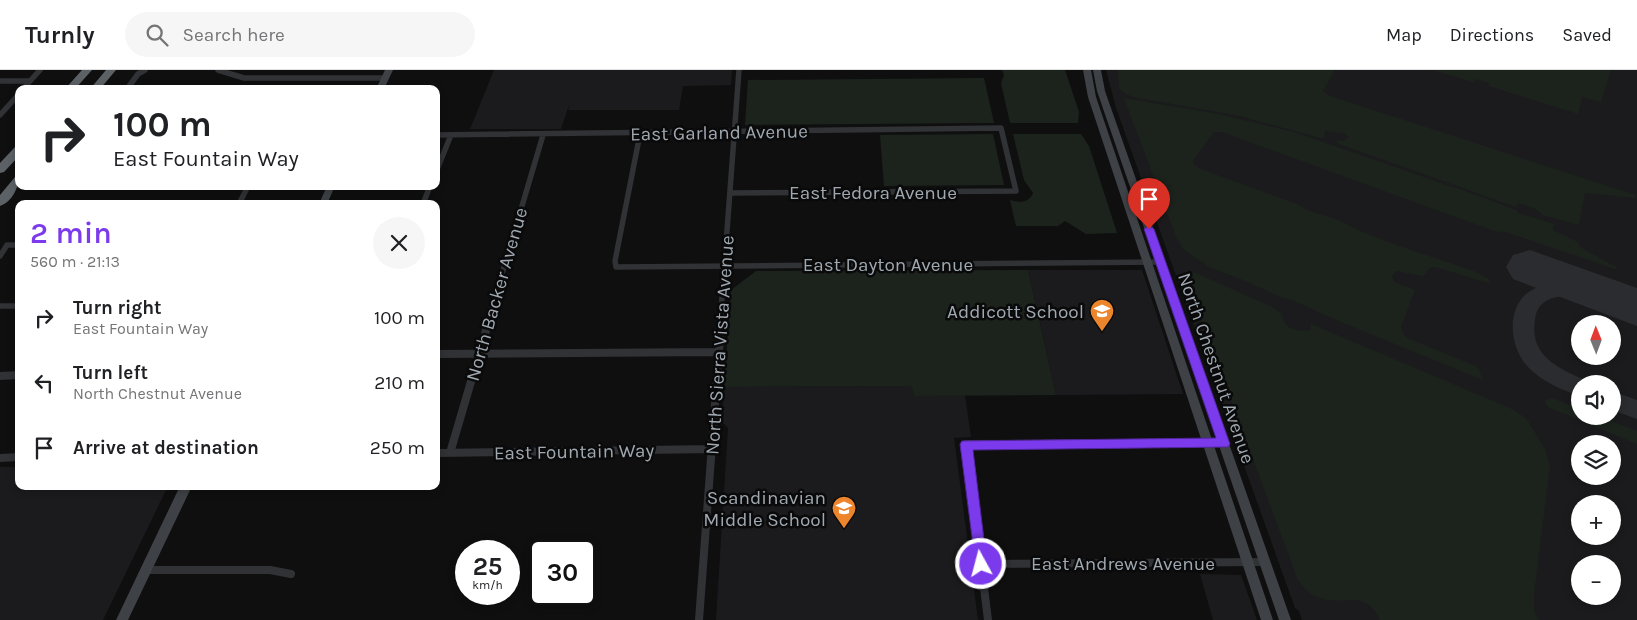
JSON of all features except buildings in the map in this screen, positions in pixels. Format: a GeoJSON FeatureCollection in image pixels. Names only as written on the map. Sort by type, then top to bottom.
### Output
{"type":"FeatureCollection","features":[{"type":"Feature","properties":{"kind":"highway"},"geometry":{"type":"LineString","coordinates":[[73,85],[86,70]]}},
{"type":"Feature","properties":{"kind":"highway"},"geometry":{"type":"LineString","coordinates":[[98,85],[110,70]]}},
{"type":"Feature","properties":{"kind":"highway"},"geometry":{"type":"LineString","coordinates":[[0,170],[15,153]]}},
{"type":"Feature","properties":{"kind":"highway"},"geometry":{"type":"LineString","coordinates":[[0,202],[15,184]]}},
{"type":"Feature","properties":{"kind":"main road"},"geometry":{"type":"LineString","coordinates":[[382,85],[389,70]]}},
{"type":"Feature","properties":{"kind":"main road","name":"North Chestnut Avenue"},"geometry":{"type":"LineString","coordinates":[[1087,70],[1090,90],[1102,128],[1267,620]]}},
{"type":"Feature","properties":{"kind":"main road","name":"North Chestnut Avenue"},"geometry":{"type":"LineString","coordinates":[[1097,70],[1101,91],[1285,620]]}},
{"type":"Feature","properties":{"kind":"main road"},"geometry":{"type":"LineString","coordinates":[[1102,128],[1114,128]]}},
{"type":"Feature","properties":{"kind":"main road"},"geometry":{"type":"LineString","coordinates":[[122,620],[184,490]]}},
{"type":"Feature","properties":{"kind":"street"},"geometry":{"type":"LineString","coordinates":[[26,85],[40,70]]}},
{"type":"Feature","properties":{"kind":"street"},"geometry":{"type":"LineString","coordinates":[[130,85],[138,74],[145,70]]}},
{"type":"Feature","properties":{"kind":"street"},"geometry":{"type":"LineString","coordinates":[[218,70],[244,78],[385,78]]}},
{"type":"Feature","properties":{"kind":"street","name":"North Sierra Vista Avenue"},"geometry":{"type":"LineString","coordinates":[[699,620],[739,70]]}},
{"type":"Feature","properties":{"kind":"street"},"geometry":{"type":"LineString","coordinates":[[0,80],[30,81]]}},
{"type":"Feature","properties":{"kind":"street"},"geometry":{"type":"LineString","coordinates":[[0,114],[15,98]]}},
{"type":"Feature","properties":{"kind":"street","name":"East Garland Avenue"},"geometry":{"type":"LineString","coordinates":[[440,135],[1001,128],[1016,191]]}},
{"type":"Feature","properties":{"kind":"street","name":"East Dayton Avenue"},"geometry":{"type":"LineString","coordinates":[[640,134],[615,261],[616,267],[1161,262]]}},
{"type":"Feature","properties":{"kind":"street"},"geometry":{"type":"LineString","coordinates":[[440,162],[451,135]]}},
{"type":"Feature","properties":{"kind":"street","name":"North Backer Avenue"},"geometry":{"type":"LineString","coordinates":[[450,453],[543,135]]}},
{"type":"Feature","properties":{"kind":"street","name":"East Fedora Avenue"},"geometry":{"type":"LineString","coordinates":[[730,193],[1016,191]]}},
{"type":"Feature","properties":{"kind":"street"},"geometry":{"type":"LineString","coordinates":[[0,256],[7,245],[15,245]]}},
{"type":"Feature","properties":{"kind":"street"},"geometry":{"type":"LineString","coordinates":[[0,306],[15,306]]}},
{"type":"Feature","properties":{"kind":"street"},"geometry":{"type":"LineString","coordinates":[[440,354],[718,352]]}},
{"type":"Feature","properties":{"kind":"street"},"geometry":{"type":"LineString","coordinates":[[0,376],[15,376]]}},
{"type":"Feature","properties":{"kind":"street"},"geometry":{"type":"LineString","coordinates":[[988,620],[966,444],[1224,444]]}},
{"type":"Feature","properties":{"kind":"street","name":"East Fountain Way"},"geometry":{"type":"LineString","coordinates":[[440,453],[712,449]]}},
{"type":"Feature","properties":{"kind":"street"},"geometry":{"type":"LineString","coordinates":[[0,458],[15,458]]}},
{"type":"Feature","properties":{"kind":"street","name":"East Andrews Avenue"},"geometry":{"type":"LineString","coordinates":[[981,564],[1265,562]]}},
{"type":"Feature","properties":{"kind":"street"},"geometry":{"type":"LineString","coordinates":[[146,570],[270,570],[291,574]]}},
{"type":"Feature","properties":{"kind":"shaded area"},"geometry":{"type":"Polygon","coordinates":[[[494,70],[732,70],[731,85],[683,86],[679,110],[568,110],[570,102],[561,129],[470,129],[494,70]]]}},
{"type":"Feature","properties":{"kind":"shaded area"},"geometry":{"type":"Polygon","coordinates":[[[1002,70],[1065,70],[1079,112],[1078,123],[1010,123],[1001,83],[1004,75],[1002,70]]]}},
{"type":"Feature","properties":{"kind":"shaded area"},"geometry":{"type":"Polygon","coordinates":[[[1106,70],[1637,70],[1637,620],[1302,620],[1299,611],[1295,608],[1116,108],[1106,70]]]}},
{"type":"Feature","properties":{"kind":"shaded area"},"geometry":{"type":"Polygon","coordinates":[[[1118,70],[1335,70],[1323,91],[1330,96],[1635,195],[1636,198],[1585,193],[1579,224],[1575,224],[1543,215],[1534,208],[1518,203],[1516,207],[1339,144],[1336,141],[1343,141],[1349,137],[1344,133],[1325,131],[1324,139],[1240,116],[1133,97],[1119,88],[1118,70]]]}},
{"type":"Feature","properties":{"kind":"shaded area"},"geometry":{"type":"Polygon","coordinates":[[[1433,70],[1611,70],[1601,102],[1582,97],[1578,114],[1489,86],[1489,83],[1476,79],[1473,82],[1433,70]]]}},
{"type":"Feature","properties":{"kind":"shaded area"},"geometry":{"type":"Polygon","coordinates":[[[984,78],[994,123],[745,125],[748,80],[984,78]]]}},
{"type":"Feature","properties":{"kind":"shaded area"},"geometry":{"type":"Polygon","coordinates":[[[1124,98],[1218,114],[1294,132],[1482,197],[1516,210],[1518,213],[1554,224],[1553,230],[1578,242],[1580,247],[1618,268],[1615,269],[1503,231],[1500,233],[1222,132],[1214,132],[1193,161],[1194,165],[1201,169],[1297,204],[1389,242],[1474,271],[1489,279],[1489,283],[1435,267],[1430,268],[1423,276],[1396,271],[1392,276],[1394,282],[1415,290],[1401,327],[1405,337],[1473,365],[1479,369],[1483,380],[1209,267],[1183,249],[1175,234],[1124,98]]]}},
{"type":"Feature","properties":{"kind":"shaded area"},"geometry":{"type":"Polygon","coordinates":[[[993,134],[1004,185],[884,186],[880,135],[993,134]]]}},
{"type":"Feature","properties":{"kind":"shaded area"},"geometry":{"type":"Polygon","coordinates":[[[1013,134],[1081,134],[1089,146],[1117,233],[1086,234],[1065,221],[1058,226],[1016,226],[1010,200],[1023,201],[1029,199],[1033,193],[1024,180],[1013,134]]]}},
{"type":"Feature","properties":{"kind":"shaded area","name":"Addicott School"},"geometry":{"type":"Polygon","coordinates":[[[1028,270],[1142,270],[1183,394],[1056,395],[1028,270]]]}},
{"type":"Feature","properties":{"kind":"shaded area"},"geometry":{"type":"Polygon","coordinates":[[[1028,270],[1056,395],[914,396],[912,386],[724,387],[731,290],[756,271],[1028,270]]]}},
{"type":"Feature","properties":{"kind":"shaded area"},"geometry":{"type":"Polygon","coordinates":[[[1186,271],[1196,273],[1270,306],[1281,313],[1284,322],[1290,328],[1300,331],[1310,330],[1311,324],[1512,409],[1526,418],[1545,449],[1550,466],[1534,594],[1534,611],[1539,620],[1380,620],[1374,610],[1367,604],[1359,601],[1325,599],[1312,595],[1298,580],[1184,274],[1186,271]]]}},
{"type":"Feature","properties":{"kind":"shaded area","name":"Scandinavian Middle School"},"geometry":{"type":"Polygon","coordinates":[[[913,386],[914,396],[965,395],[971,437],[954,438],[978,620],[716,620],[728,428],[722,422],[724,387],[913,386]]]}},
{"type":"Feature","properties":{"kind":"shaded area"},"geometry":{"type":"Polygon","coordinates":[[[1552,398],[1571,405],[1571,417],[1548,407],[1545,402],[1547,399],[1552,398]]]}},
{"type":"Feature","properties":{"kind":"shaded area"},"geometry":{"type":"Polygon","coordinates":[[[1591,425],[1621,425],[1637,431],[1637,444],[1621,437],[1621,435],[1615,435],[1591,425]]]}},
{"type":"Feature","properties":{"kind":"shaded area"},"geometry":{"type":"Polygon","coordinates":[[[0,467],[15,467],[15,490],[166,490],[103,620],[0,620],[0,467]]]}},
{"type":"Feature","properties":{"kind":"shaded area"},"geometry":{"type":"Polygon","coordinates":[[[1200,574],[1241,575],[1257,620],[1213,620],[1200,574]]]}},
{"type":"Feature","properties":{"kind":"taxiway"},"geometry":{"type":"LineString","coordinates":[[1571,383],[1546,370],[1529,353],[1523,330],[1525,317],[1531,302],[1538,296],[1559,289],[1588,289]]}},
{"type":"Feature","properties":{"kind":"taxiway"},"geometry":{"type":"LineString","coordinates":[[1621,404],[1637,410]]}},
{"type":"Feature","properties":{"kind":"runway"},"geometry":{"type":"LineString","coordinates":[[1530,267],[1637,307]]}},
{"type":"Feature","properties":{"kind":"place","name":"Addicott School"},"geometry":{"type":"Point","coordinates":[1102,332]}},
{"type":"Feature","properties":{"kind":"place","name":"Scandinavian Middle School"},"geometry":{"type":"Point","coordinates":[844,529]}},
{"type":"Feature","properties":{"kind":"route"},"geometry":{"type":"LineString","coordinates":[[981,564],[966,444],[1224,444],[1149,229]]}}]}
